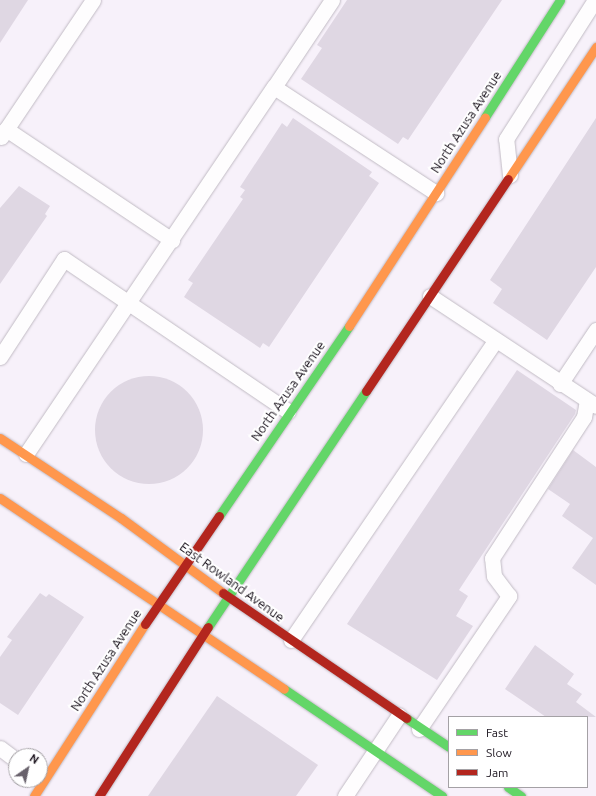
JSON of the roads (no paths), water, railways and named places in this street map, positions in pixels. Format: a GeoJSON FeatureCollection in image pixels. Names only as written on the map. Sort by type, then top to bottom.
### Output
{"type":"FeatureCollection","features":[{"type":"Feature","properties":{"kind":"main road","name":"North Azusa Avenue"},"geometry":{"type":"LineString","coordinates":[[48,770],[288,411],[343,337],[560,0]]}},
{"type":"Feature","properties":{"kind":"main road"},"geometry":{"type":"LineString","coordinates":[[100,796],[228,597],[596,47]]}},
{"type":"Feature","properties":{"kind":"main road","name":"East Rowland Avenue"},"geometry":{"type":"LineString","coordinates":[[0,438],[26,454],[185,564],[228,597],[419,729],[448,747]]}},
{"type":"Feature","properties":{"kind":"main road"},"geometry":{"type":"LineString","coordinates":[[0,498],[376,750],[442,796]]}},
{"type":"Feature","properties":{"kind":"main road"},"geometry":{"type":"LineString","coordinates":[[509,788],[521,796]]}},
{"type":"Feature","properties":{"kind":"lane"},"geometry":{"type":"LineString","coordinates":[[93,0],[3,134],[172,240]]}},
{"type":"Feature","properties":{"kind":"lane"},"geometry":{"type":"LineString","coordinates":[[26,454],[130,303],[332,0]]}},
{"type":"Feature","properties":{"kind":"lane"},"geometry":{"type":"LineString","coordinates":[[510,175],[506,139],[595,0]]}},
{"type":"Feature","properties":{"kind":"lane"},"geometry":{"type":"LineString","coordinates":[[274,87],[436,193]]}},
{"type":"Feature","properties":{"kind":"lane"},"geometry":{"type":"LineString","coordinates":[[0,357],[64,259],[288,411]]}},
{"type":"Feature","properties":{"kind":"lane"},"geometry":{"type":"LineString","coordinates":[[419,729],[509,596],[494,576],[492,558],[592,403],[560,384],[430,296]]}},
{"type":"Feature","properties":{"kind":"lane"},"geometry":{"type":"LineString","coordinates":[[560,384],[596,330]]}},
{"type":"Feature","properties":{"kind":"lane"},"geometry":{"type":"LineString","coordinates":[[291,640],[495,341]]}},
{"type":"Feature","properties":{"kind":"lane"},"geometry":{"type":"LineString","coordinates":[[345,796],[399,715]]}}]}
